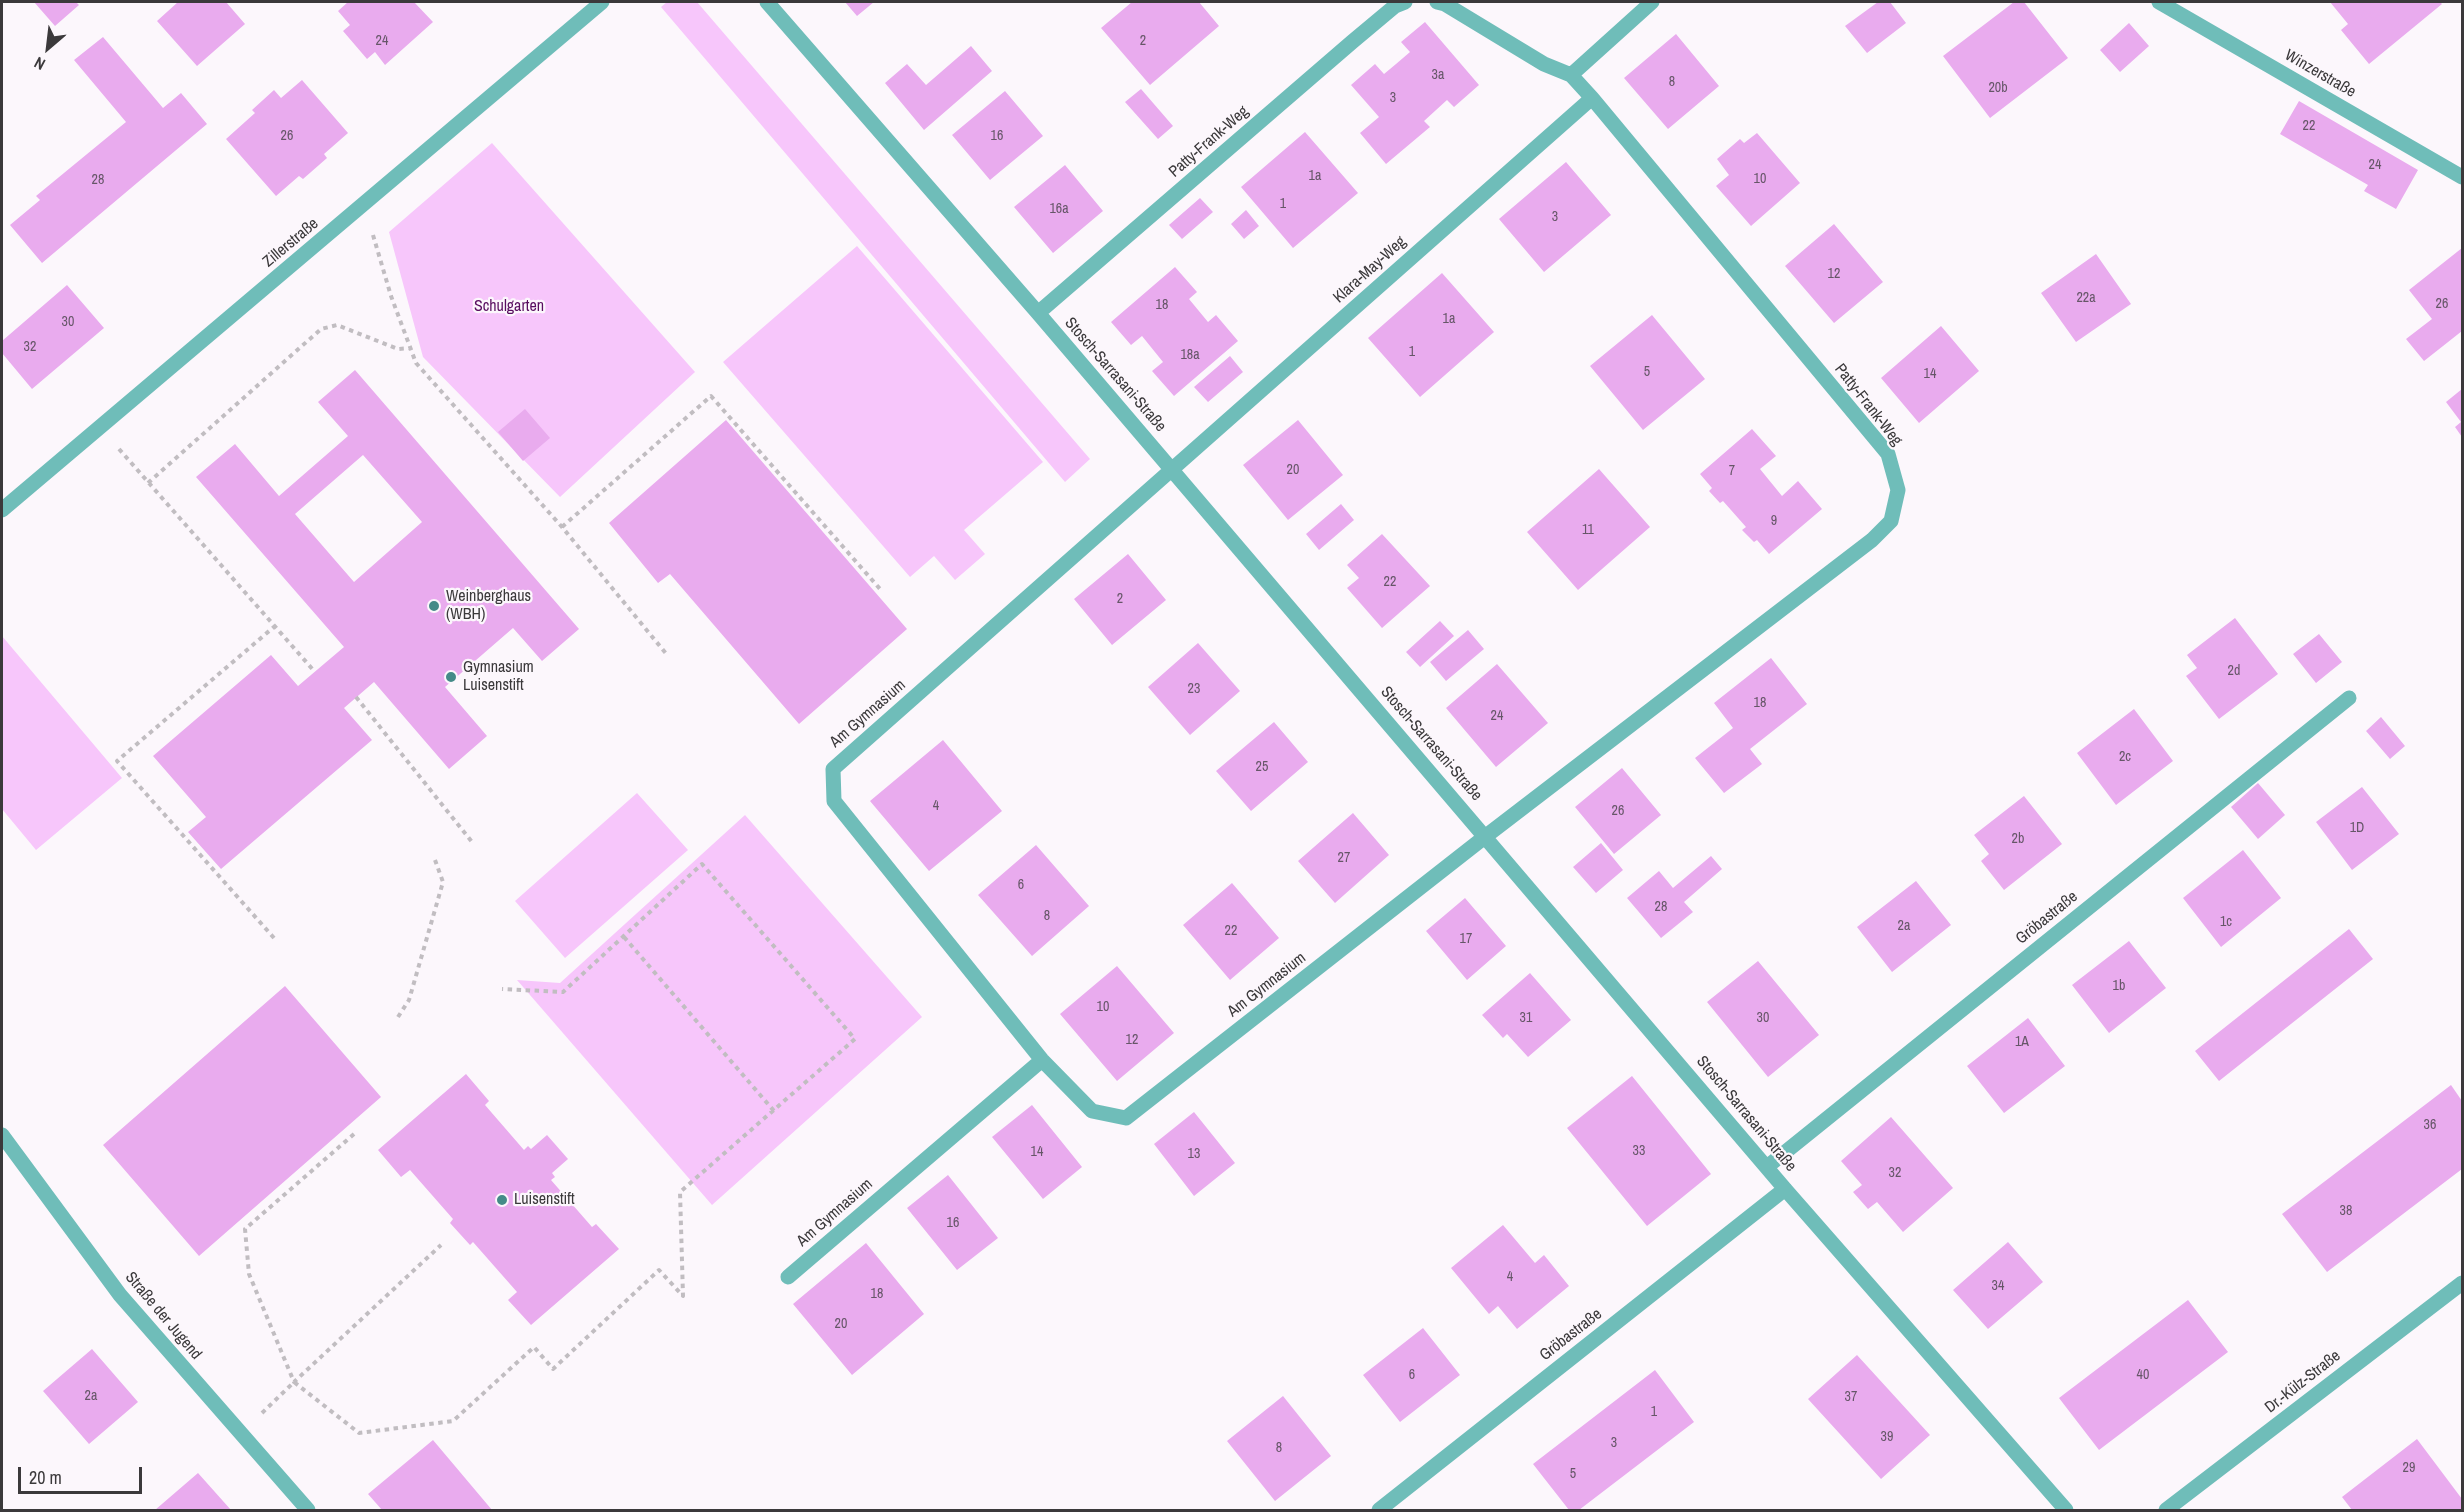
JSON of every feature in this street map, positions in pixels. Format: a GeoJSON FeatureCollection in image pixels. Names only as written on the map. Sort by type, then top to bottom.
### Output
{"type":"FeatureCollection","features":[{"type":"Feature","properties":{"kind":"street","name":"Zillerstraße"},"geometry":{"type":"LineString","coordinates":[[2,510],[602,2]]}},
{"type":"Feature","properties":{"kind":"street","name":"Stosch-Sarrasani-Straße"},"geometry":{"type":"LineString","coordinates":[[767,2],[1173,470],[1768,1166],[1785,1189],[2066,1510]]}},
{"type":"Feature","properties":{"kind":"street","name":"Patty-Frank-Weg"},"geometry":{"type":"LineString","coordinates":[[1038,313],[1369,27],[1395,6],[1405,2]]}},
{"type":"Feature","properties":{"kind":"street","name":"Patty-Frank-Weg"},"geometry":{"type":"LineString","coordinates":[[1437,2],[1544,64],[1571,75],[1888,454],[1898,490],[1891,520],[1872,540],[1486,836]]}},
{"type":"Feature","properties":{"kind":"street"},"geometry":{"type":"LineString","coordinates":[[1571,75],[1652,2]]}},
{"type":"Feature","properties":{"kind":"street","name":"Winzerstraße"},"geometry":{"type":"LineString","coordinates":[[2159,2],[2463,177]]}},
{"type":"Feature","properties":{"kind":"street","name":"Klara-May-Weg"},"geometry":{"type":"LineString","coordinates":[[1173,470],[1592,98]]}},
{"type":"Feature","properties":{"kind":"street","name":"Am Gymnasium"},"geometry":{"type":"LineString","coordinates":[[1173,470],[833,769],[834,801],[1042,1060],[1092,1111],[1126,1118],[1486,836]]}},
{"type":"Feature","properties":{"kind":"street","name":"Gröbastraße"},"geometry":{"type":"LineString","coordinates":[[1768,1166],[2349,698]]}},
{"type":"Feature","properties":{"kind":"street","name":"Am Gymnasium"},"geometry":{"type":"LineString","coordinates":[[788,1277],[1042,1060]]}},
{"type":"Feature","properties":{"kind":"street","name":"Straße der Jugend"},"geometry":{"type":"LineString","coordinates":[[2,1135],[120,1295],[308,1510]]}},
{"type":"Feature","properties":{"kind":"street","name":"Gröbastraße"},"geometry":{"type":"LineString","coordinates":[[1379,1510],[1785,1189]]}},
{"type":"Feature","properties":{"kind":"street","name":"Dr.-Külz-Straße"},"geometry":{"type":"LineString","coordinates":[[2166,1510],[2463,1283]]}},
{"type":"Feature","properties":{"kind":"path"},"geometry":{"type":"LineString","coordinates":[[363,206],[391,296],[416,363],[562,527],[668,656]]}},
{"type":"Feature","properties":{"kind":"path"},"geometry":{"type":"LineString","coordinates":[[148,483],[321,329],[337,325],[398,349],[411,348]]}},
{"type":"Feature","properties":{"kind":"path"},"geometry":{"type":"LineString","coordinates":[[562,527],[711,396],[880,588]]}},
{"type":"Feature","properties":{"kind":"path"},"geometry":{"type":"LineString","coordinates":[[101,427],[315,672]]}},
{"type":"Feature","properties":{"kind":"path"},"geometry":{"type":"LineString","coordinates":[[274,938],[117,761],[275,626]]}},
{"type":"Feature","properties":{"kind":"path"},"geometry":{"type":"LineString","coordinates":[[356,697],[472,842]]}},
{"type":"Feature","properties":{"kind":"path"},"geometry":{"type":"LineString","coordinates":[[398,1017],[409,1000],[443,882],[435,860]]}},
{"type":"Feature","properties":{"kind":"path"},"geometry":{"type":"LineString","coordinates":[[354,1134],[246,1229],[249,1274],[294,1382],[359,1433],[453,1421],[534,1347],[553,1369],[659,1270],[683,1296],[680,1192],[855,1039],[702,864],[563,992],[502,989]]}},
{"type":"Feature","properties":{"kind":"path"},"geometry":{"type":"LineString","coordinates":[[624,937],[774,1111]]}},
{"type":"Feature","properties":{"kind":"path"},"geometry":{"type":"LineString","coordinates":[[240,1432],[441,1245]]}},
{"type":"Feature","properties":{"kind":"green space"},"geometry":{"type":"Polygon","coordinates":[[[667,2],[697,2],[1090,459],[1065,482],[661,7],[667,2]]]}},
{"type":"Feature","properties":{"kind":"green space","name":"Schulgarten"},"geometry":{"type":"Polygon","coordinates":[[[492,143],[695,372],[560,497],[423,357],[389,232],[492,143]]]}},
{"type":"Feature","properties":{"kind":"green space"},"geometry":{"type":"Polygon","coordinates":[[[857,246],[1043,462],[964,530],[985,554],[955,580],[934,556],[910,577],[723,362],[857,246]]]}},
{"type":"Feature","properties":{"kind":"green space"},"geometry":{"type":"Polygon","coordinates":[[[2,636],[122,778],[36,850],[2,809],[2,636]]]}},
{"type":"Feature","properties":{"kind":"green space"},"geometry":{"type":"Polygon","coordinates":[[[637,793],[688,850],[565,958],[515,901],[637,793]]]}},
{"type":"Feature","properties":{"kind":"green space"},"geometry":{"type":"Polygon","coordinates":[[[745,815],[922,1017],[712,1205],[517,980],[560,983],[745,815]]]}},
{"type":"Feature","properties":{"kind":"building"},"geometry":{"type":"Polygon","coordinates":[[[34,2],[76,2],[79,5],[55,26],[34,2]]]}},
{"type":"Feature","properties":{"kind":"building"},"geometry":{"type":"Polygon","coordinates":[[[178,2],[226,2],[245,24],[197,66],[157,21],[178,2]]]}},
{"type":"Feature","properties":{"kind":"building"},"geometry":{"type":"Polygon","coordinates":[[[348,2],[414,2],[433,22],[385,65],[375,52],[367,59],[343,31],[350,25],[338,11],[348,2]]]}},
{"type":"Feature","properties":{"kind":"building"},"geometry":{"type":"Polygon","coordinates":[[[845,2],[874,2],[857,16],[845,2]]]}},
{"type":"Feature","properties":{"kind":"building"},"geometry":{"type":"Polygon","coordinates":[[[1132,2],[1199,2],[1219,26],[1150,85],[1101,28],[1132,2]]]}},
{"type":"Feature","properties":{"kind":"building"},"geometry":{"type":"Polygon","coordinates":[[[1878,2],[1890,2],[1906,23],[1867,53],[1845,26],[1878,2]]]}},
{"type":"Feature","properties":{"kind":"building"},"geometry":{"type":"Polygon","coordinates":[[[2014,2],[2024,2],[2068,58],[1990,118],[1943,56],[2014,2]]]}},
{"type":"Feature","properties":{"kind":"building"},"geometry":{"type":"Polygon","coordinates":[[[2330,2],[2440,2],[2442,4],[2369,64],[2341,30],[2348,24],[2330,2]]]}},
{"type":"Feature","properties":{"kind":"building"},"geometry":{"type":"Polygon","coordinates":[[[1425,22],[1479,85],[1454,107],[1447,100],[1424,121],[1430,127],[1386,164],[1360,133],[1379,117],[1351,85],[1375,64],[1384,74],[1396,64],[1410,52],[1401,42],[1425,22]]]}},
{"type":"Feature","properties":{"kind":"building"},"geometry":{"type":"Polygon","coordinates":[[[2129,23],[2149,46],[2120,72],[2100,50],[2129,23]]]}},
{"type":"Feature","properties":{"kind":"building"},"geometry":{"type":"Polygon","coordinates":[[[1676,34],[1719,86],[1668,129],[1624,78],[1676,34]]]}},
{"type":"Feature","properties":{"kind":"building"},"geometry":{"type":"Polygon","coordinates":[[[103,37],[163,108],[181,93],[207,124],[42,263],[10,225],[40,200],[36,196],[126,122],[74,60],[103,37]]]}},
{"type":"Feature","properties":{"kind":"building"},"geometry":{"type":"Polygon","coordinates":[[[971,46],[992,71],[924,130],[885,83],[907,64],[926,85],[971,46]]]}},
{"type":"Feature","properties":{"kind":"building"},"geometry":{"type":"Polygon","coordinates":[[[302,80],[348,133],[324,154],[327,158],[303,179],[299,176],[276,196],[226,139],[255,113],[252,110],[274,90],[281,98],[302,80]]]}},
{"type":"Feature","properties":{"kind":"building"},"geometry":{"type":"Polygon","coordinates":[[[1141,89],[1173,126],[1158,139],[1125,102],[1141,89]]]}},
{"type":"Feature","properties":{"kind":"building"},"geometry":{"type":"Polygon","coordinates":[[[1005,91],[1043,136],[990,180],[952,135],[1005,91]]]}},
{"type":"Feature","properties":{"kind":"building"},"geometry":{"type":"Polygon","coordinates":[[[2299,101],[2418,170],[2396,209],[2364,191],[2368,185],[2280,134],[2299,101]]]}},
{"type":"Feature","properties":{"kind":"building"},"geometry":{"type":"Polygon","coordinates":[[[1305,132],[1358,193],[1293,248],[1241,187],[1305,132]]]}},
{"type":"Feature","properties":{"kind":"building"},"geometry":{"type":"Polygon","coordinates":[[[1757,133],[1800,183],[1751,226],[1716,186],[1729,175],[1717,159],[1740,139],[1744,143],[1757,133]]]}},
{"type":"Feature","properties":{"kind":"building"},"geometry":{"type":"Polygon","coordinates":[[[1566,162],[1611,215],[1544,272],[1499,219],[1566,162]]]}},
{"type":"Feature","properties":{"kind":"building"},"geometry":{"type":"Polygon","coordinates":[[[1065,165],[1103,211],[1053,253],[1014,207],[1065,165]]]}},
{"type":"Feature","properties":{"kind":"building"},"geometry":{"type":"Polygon","coordinates":[[[1200,198],[1213,212],[1182,239],[1169,225],[1200,198]]]}},
{"type":"Feature","properties":{"kind":"building"},"geometry":{"type":"Polygon","coordinates":[[[1246,210],[1259,226],[1244,239],[1231,224],[1246,210]]]}},
{"type":"Feature","properties":{"kind":"building"},"geometry":{"type":"Polygon","coordinates":[[[1834,224],[1883,282],[1834,323],[1785,266],[1834,224]]]}},
{"type":"Feature","properties":{"kind":"building"},"geometry":{"type":"Polygon","coordinates":[[[2462,248],[2462,331],[2424,361],[2406,339],[2432,319],[2409,290],[2462,248]]]}},
{"type":"Feature","properties":{"kind":"building"},"geometry":{"type":"Polygon","coordinates":[[[2096,254],[2131,304],[2076,342],[2041,293],[2096,254]]]}},
{"type":"Feature","properties":{"kind":"building"},"geometry":{"type":"Polygon","coordinates":[[[1175,267],[1197,292],[1189,299],[1208,322],[1216,315],[1238,341],[1174,396],[1152,371],[1163,362],[1142,336],[1131,345],[1111,322],[1175,267]]]}},
{"type":"Feature","properties":{"kind":"building"},"geometry":{"type":"Polygon","coordinates":[[[1442,273],[1494,332],[1420,397],[1368,338],[1442,273]]]}},
{"type":"Feature","properties":{"kind":"building"},"geometry":{"type":"Polygon","coordinates":[[[67,285],[104,328],[32,389],[2,353],[2,341],[67,285]]]}},
{"type":"Feature","properties":{"kind":"building"},"geometry":{"type":"Polygon","coordinates":[[[1652,315],[1705,379],[1643,430],[1590,366],[1652,315]]]}},
{"type":"Feature","properties":{"kind":"building"},"geometry":{"type":"Polygon","coordinates":[[[1941,326],[1979,371],[1919,423],[1881,378],[1941,326]]]}},
{"type":"Feature","properties":{"kind":"building"},"geometry":{"type":"Polygon","coordinates":[[[1230,356],[1243,372],[1208,402],[1194,387],[1230,356]]]}},
{"type":"Feature","properties":{"kind":"building","name":"Weinberghaus (WBH)"},"geometry":{"type":"Polygon","coordinates":[[[355,370],[579,629],[542,661],[513,628],[445,687],[487,736],[449,769],[374,682],[344,708],[372,740],[221,869],[188,832],[206,817],[153,756],[271,655],[298,686],[344,647],[196,477],[235,444],[279,496],[348,436],[318,402],[355,370]],[[363,455],[295,514],[354,582],[422,522],[363,455]]]}},
{"type":"Feature","properties":{"kind":"building"},"geometry":{"type":"Polygon","coordinates":[[[2462,389],[2462,437],[2455,427],[2461,422],[2446,402],[2462,389]]]}},
{"type":"Feature","properties":{"kind":"building"},"geometry":{"type":"Polygon","coordinates":[[[525,409],[550,438],[523,461],[498,432],[525,409]]]}},
{"type":"Feature","properties":{"kind":"building"},"geometry":{"type":"Polygon","coordinates":[[[726,420],[907,629],[799,724],[670,574],[658,583],[609,523],[726,420]]]}},
{"type":"Feature","properties":{"kind":"building"},"geometry":{"type":"Polygon","coordinates":[[[1298,420],[1343,475],[1288,520],[1243,465],[1298,420]]]}},
{"type":"Feature","properties":{"kind":"building"},"geometry":{"type":"Polygon","coordinates":[[[1752,429],[1776,456],[1760,469],[1782,496],[1798,481],[1822,509],[1769,554],[1757,540],[1754,542],[1742,530],[1746,527],[1723,501],[1720,503],[1709,491],[1712,488],[1700,474],[1752,429]]]}},
{"type":"Feature","properties":{"kind":"building"},"geometry":{"type":"Polygon","coordinates":[[[1599,469],[1650,527],[1578,590],[1527,532],[1599,469]]]}},
{"type":"Feature","properties":{"kind":"building"},"geometry":{"type":"Polygon","coordinates":[[[1341,504],[1354,520],[1319,550],[1306,534],[1341,504]]]}},
{"type":"Feature","properties":{"kind":"building"},"geometry":{"type":"Polygon","coordinates":[[[1382,534],[1430,586],[1382,628],[1347,588],[1359,578],[1347,565],[1382,534]]]}},
{"type":"Feature","properties":{"kind":"building"},"geometry":{"type":"Polygon","coordinates":[[[1128,554],[1166,600],[1112,645],[1074,599],[1128,554]]]}},
{"type":"Feature","properties":{"kind":"building"},"geometry":{"type":"Polygon","coordinates":[[[2235,618],[2278,674],[2219,719],[2186,676],[2197,668],[2187,655],[2235,618]]]}},
{"type":"Feature","properties":{"kind":"building"},"geometry":{"type":"Polygon","coordinates":[[[1440,621],[1454,636],[1420,667],[1406,652],[1440,621]]]}},
{"type":"Feature","properties":{"kind":"building"},"geometry":{"type":"Polygon","coordinates":[[[1468,630],[1484,649],[1446,681],[1430,662],[1468,630]]]}},
{"type":"Feature","properties":{"kind":"building"},"geometry":{"type":"Polygon","coordinates":[[[2319,634],[2342,662],[2316,683],[2293,654],[2319,634]]]}},
{"type":"Feature","properties":{"kind":"building"},"geometry":{"type":"Polygon","coordinates":[[[1198,643],[1240,691],[1190,735],[1148,687],[1198,643]]]}},
{"type":"Feature","properties":{"kind":"building"},"geometry":{"type":"Polygon","coordinates":[[[1771,658],[1807,704],[1750,749],[1762,764],[1724,793],[1695,758],[1733,728],[1714,703],[1771,658]]]}},
{"type":"Feature","properties":{"kind":"building"},"geometry":{"type":"Polygon","coordinates":[[[1497,664],[1548,723],[1496,767],[1446,708],[1497,664]]]}},
{"type":"Feature","properties":{"kind":"building"},"geometry":{"type":"Polygon","coordinates":[[[2134,709],[2173,761],[2116,805],[2077,753],[2134,709]]]}},
{"type":"Feature","properties":{"kind":"building"},"geometry":{"type":"Polygon","coordinates":[[[2381,717],[2405,746],[2390,759],[2366,731],[2381,717]]]}},
{"type":"Feature","properties":{"kind":"building"},"geometry":{"type":"Polygon","coordinates":[[[1274,722],[1308,762],[1251,811],[1216,771],[1274,722]]]}},
{"type":"Feature","properties":{"kind":"building"},"geometry":{"type":"Polygon","coordinates":[[[943,740],[1002,811],[929,871],[870,801],[943,740]]]}},
{"type":"Feature","properties":{"kind":"building"},"geometry":{"type":"Polygon","coordinates":[[[1622,768],[1661,815],[1614,854],[1575,807],[1622,768]]]}},
{"type":"Feature","properties":{"kind":"building"},"geometry":{"type":"Polygon","coordinates":[[[2258,783],[2285,815],[2258,839],[2231,807],[2258,783]]]}},
{"type":"Feature","properties":{"kind":"building"},"geometry":{"type":"Polygon","coordinates":[[[2362,787],[2399,834],[2352,870],[2316,822],[2362,787]]]}},
{"type":"Feature","properties":{"kind":"building"},"geometry":{"type":"Polygon","coordinates":[[[2024,796],[2062,844],[2004,890],[1981,861],[1989,854],[1974,835],[2024,796]]]}},
{"type":"Feature","properties":{"kind":"building"},"geometry":{"type":"Polygon","coordinates":[[[1353,813],[1389,855],[1335,903],[1298,861],[1353,813]]]}},
{"type":"Feature","properties":{"kind":"building"},"geometry":{"type":"Polygon","coordinates":[[[1601,843],[1623,870],[1596,893],[1573,867],[1601,843]]]}},
{"type":"Feature","properties":{"kind":"building"},"geometry":{"type":"Polygon","coordinates":[[[1036,845],[1089,906],[1032,956],[978,895],[1036,845]]]}},
{"type":"Feature","properties":{"kind":"building"},"geometry":{"type":"Polygon","coordinates":[[[2243,850],[2281,898],[2221,947],[2183,898],[2243,850]]]}},
{"type":"Feature","properties":{"kind":"building"},"geometry":{"type":"Polygon","coordinates":[[[1711,856],[1722,869],[1684,902],[1693,912],[1661,938],[1627,898],[1659,871],[1673,888],[1711,856]]]}},
{"type":"Feature","properties":{"kind":"building"},"geometry":{"type":"Polygon","coordinates":[[[1916,881],[1951,925],[1892,972],[1857,927],[1916,881]]]}},
{"type":"Feature","properties":{"kind":"building"},"geometry":{"type":"Polygon","coordinates":[[[1232,883],[1279,938],[1230,980],[1183,925],[1232,883]]]}},
{"type":"Feature","properties":{"kind":"building"},"geometry":{"type":"Polygon","coordinates":[[[1465,898],[1506,946],[1467,980],[1426,931],[1465,898]]]}},
{"type":"Feature","properties":{"kind":"building"},"geometry":{"type":"Polygon","coordinates":[[[2349,929],[2373,959],[2219,1081],[2195,1051],[2349,929]]]}},
{"type":"Feature","properties":{"kind":"building"},"geometry":{"type":"Polygon","coordinates":[[[2129,941],[2166,988],[2109,1033],[2072,985],[2129,941]]]}},
{"type":"Feature","properties":{"kind":"building"},"geometry":{"type":"Polygon","coordinates":[[[1758,961],[1819,1035],[1768,1077],[1707,1002],[1758,961]]]}},
{"type":"Feature","properties":{"kind":"building"},"geometry":{"type":"Polygon","coordinates":[[[1117,966],[1174,1033],[1117,1081],[1060,1014],[1117,966]]]}},
{"type":"Feature","properties":{"kind":"building"},"geometry":{"type":"Polygon","coordinates":[[[1530,973],[1571,1020],[1528,1057],[1507,1034],[1503,1038],[1482,1015],[1530,973]]]}},
{"type":"Feature","properties":{"kind":"building"},"geometry":{"type":"Polygon","coordinates":[[[285,986],[381,1097],[199,1256],[103,1145],[285,986]]]}},
{"type":"Feature","properties":{"kind":"building"},"geometry":{"type":"Polygon","coordinates":[[[2028,1018],[2065,1066],[2004,1113],[1967,1066],[2028,1018]]]}},
{"type":"Feature","properties":{"kind":"building","name":"Luisenstift"},"geometry":{"type":"Polygon","coordinates":[[[466,1074],[489,1101],[485,1105],[524,1150],[528,1146],[531,1149],[547,1135],[568,1159],[552,1173],[555,1177],[551,1180],[592,1227],[596,1224],[619,1249],[531,1325],[508,1300],[517,1292],[473,1242],[470,1245],[450,1223],[453,1219],[410,1170],[401,1177],[378,1150],[466,1074]]]}},
{"type":"Feature","properties":{"kind":"building"},"geometry":{"type":"Polygon","coordinates":[[[1632,1076],[1711,1174],[1647,1226],[1567,1128],[1632,1076]]]}},
{"type":"Feature","properties":{"kind":"building"},"geometry":{"type":"Polygon","coordinates":[[[2451,1085],[2462,1101],[2462,1169],[2327,1272],[2282,1214],[2451,1085]]]}},
{"type":"Feature","properties":{"kind":"building"},"geometry":{"type":"Polygon","coordinates":[[[1032,1105],[1082,1167],[1043,1199],[992,1137],[1032,1105]]]}},
{"type":"Feature","properties":{"kind":"building"},"geometry":{"type":"Polygon","coordinates":[[[1194,1112],[1235,1163],[1194,1196],[1154,1144],[1194,1112]]]}},
{"type":"Feature","properties":{"kind":"building"},"geometry":{"type":"Polygon","coordinates":[[[1891,1117],[1953,1188],[1903,1232],[1877,1202],[1868,1209],[1853,1192],[1862,1185],[1841,1161],[1891,1117]]]}},
{"type":"Feature","properties":{"kind":"building"},"geometry":{"type":"Polygon","coordinates":[[[948,1175],[998,1238],[957,1270],[907,1208],[948,1175]]]}},
{"type":"Feature","properties":{"kind":"building"},"geometry":{"type":"Polygon","coordinates":[[[1503,1225],[1535,1263],[1544,1255],[1569,1286],[1517,1329],[1498,1306],[1489,1314],[1451,1268],[1503,1225]]]}},
{"type":"Feature","properties":{"kind":"building"},"geometry":{"type":"Polygon","coordinates":[[[2008,1242],[2043,1282],[1988,1329],[1953,1290],[2008,1242]]]}},
{"type":"Feature","properties":{"kind":"building"},"geometry":{"type":"Polygon","coordinates":[[[866,1243],[924,1314],[852,1375],[793,1304],[866,1243]]]}},
{"type":"Feature","properties":{"kind":"building"},"geometry":{"type":"Polygon","coordinates":[[[2188,1300],[2228,1352],[2099,1450],[2059,1398],[2188,1300]]]}},
{"type":"Feature","properties":{"kind":"building"},"geometry":{"type":"Polygon","coordinates":[[[1423,1328],[1460,1375],[1400,1422],[1363,1375],[1423,1328]]]}},
{"type":"Feature","properties":{"kind":"building"},"geometry":{"type":"Polygon","coordinates":[[[92,1349],[138,1402],[89,1444],[43,1391],[92,1349]]]}},
{"type":"Feature","properties":{"kind":"building"},"geometry":{"type":"Polygon","coordinates":[[[1857,1355],[1930,1435],[1881,1479],[1808,1399],[1857,1355]]]}},
{"type":"Feature","properties":{"kind":"building"},"geometry":{"type":"Polygon","coordinates":[[[1655,1370],[1694,1422],[1579,1510],[1569,1510],[1533,1464],[1655,1370]]]}},
{"type":"Feature","properties":{"kind":"building"},"geometry":{"type":"Polygon","coordinates":[[[1283,1396],[1331,1456],[1275,1501],[1227,1441],[1283,1396]]]}},
{"type":"Feature","properties":{"kind":"building"},"geometry":{"type":"Polygon","coordinates":[[[2417,1439],[2462,1499],[2462,1510],[2352,1510],[2342,1497],[2417,1439]]]}},
{"type":"Feature","properties":{"kind":"building"},"geometry":{"type":"Polygon","coordinates":[[[433,1440],[492,1510],[382,1510],[368,1494],[433,1440]]]}},
{"type":"Feature","properties":{"kind":"building"},"geometry":{"type":"Polygon","coordinates":[[[198,1473],[231,1510],[155,1510],[198,1473]]]}},
{"type":"Feature","properties":{"kind":"place","name":"Weinberghaus (WBH)"},"geometry":{"type":"Point","coordinates":[434,606]}},
{"type":"Feature","properties":{"kind":"place","name":"Gymnasium Luisenstift"},"geometry":{"type":"Point","coordinates":[451,677]}},
{"type":"Feature","properties":{"kind":"place","name":"Luisenstift"},"geometry":{"type":"Point","coordinates":[502,1200]}}]}
